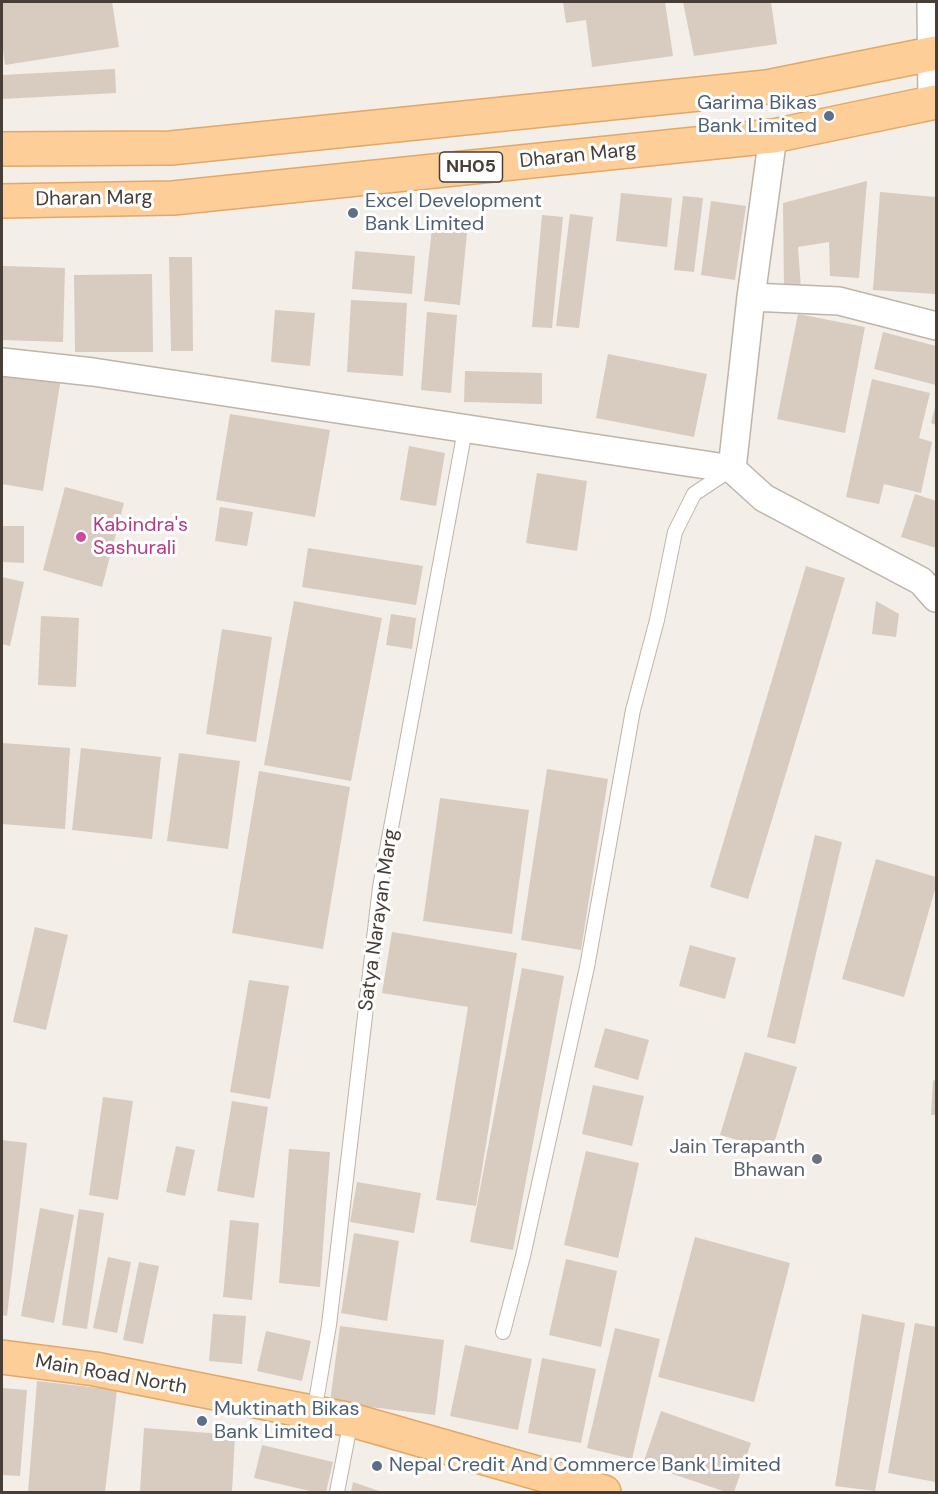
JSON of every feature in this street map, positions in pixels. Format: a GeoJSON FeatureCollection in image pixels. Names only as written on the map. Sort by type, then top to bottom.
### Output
{"type":"FeatureCollection","features":[{"type":"Feature","properties":{"kind":"main road"},"geometry":{"type":"LineString","coordinates":[[2,148],[183,147],[766,87],[934,54]]}},
{"type":"Feature","properties":{"kind":"main road","name":"Dharan Marg"},"geometry":{"type":"LineString","coordinates":[[2,201],[173,198],[772,136],[934,103]]}},
{"type":"Feature","properties":{"kind":"main road","name":"Main Road North"},"geometry":{"type":"LineString","coordinates":[[2,1357],[95,1369],[351,1420],[604,1492]]}},
{"type":"Feature","properties":{"kind":"street"},"geometry":{"type":"LineString","coordinates":[[931,2],[934,103]]}},
{"type":"Feature","properties":{"kind":"street"},"geometry":{"type":"LineString","coordinates":[[732,469],[772,136]]}},
{"type":"Feature","properties":{"kind":"street"},"geometry":{"type":"LineString","coordinates":[[751,297],[839,301],[936,326]]}},
{"type":"Feature","properties":{"kind":"street"},"geometry":{"type":"LineString","coordinates":[[2,362],[93,372],[732,469],[764,498],[921,581],[936,598]]}},
{"type":"Feature","properties":{"kind":"lane","name":"Satya Narayan Marg"},"geometry":{"type":"LineString","coordinates":[[314,1413],[330,1314],[380,886],[465,430]]}},
{"type":"Feature","properties":{"kind":"lane"},"geometry":{"type":"LineString","coordinates":[[503,1332],[523,1256],[587,967],[633,710],[657,620],[675,532],[694,494],[732,469]]}},
{"type":"Feature","properties":{"kind":"lane"},"geometry":{"type":"LineString","coordinates":[[337,1492],[351,1420]]}},
{"type":"Feature","properties":{"kind":"building"},"geometry":{"type":"Polygon","coordinates":[[[2,2],[112,2],[119,47],[5,65],[2,43],[2,2]]]}},
{"type":"Feature","properties":{"kind":"building"},"geometry":{"type":"Polygon","coordinates":[[[563,2],[665,2],[673,56],[592,67],[586,20],[566,23],[563,2]]]}},
{"type":"Feature","properties":{"kind":"building"},"geometry":{"type":"Polygon","coordinates":[[[683,2],[771,2],[777,44],[694,56],[683,2]]]}},
{"type":"Feature","properties":{"kind":"building"},"geometry":{"type":"Polygon","coordinates":[[[115,69],[116,93],[2,99],[2,75],[115,69]]]}},
{"type":"Feature","properties":{"kind":"building"},"geometry":{"type":"Polygon","coordinates":[[[867,181],[859,278],[830,276],[829,242],[798,247],[801,289],[784,284],[783,203],[867,181]]]}},
{"type":"Feature","properties":{"kind":"building"},"geometry":{"type":"Polygon","coordinates":[[[880,192],[936,197],[936,294],[873,290],[880,192]]]}},
{"type":"Feature","properties":{"kind":"building"},"geometry":{"type":"Polygon","coordinates":[[[621,193],[672,198],[667,247],[616,241],[621,193]]]}},
{"type":"Feature","properties":{"kind":"building"},"geometry":{"type":"Polygon","coordinates":[[[683,196],[703,198],[694,272],[674,270],[683,196]]]}},
{"type":"Feature","properties":{"kind":"building"},"geometry":{"type":"Polygon","coordinates":[[[711,201],[746,206],[735,280],[701,275],[711,201]]]}},
{"type":"Feature","properties":{"kind":"building"},"geometry":{"type":"Polygon","coordinates":[[[570,214],[593,217],[579,328],[556,326],[570,214]]]}},
{"type":"Feature","properties":{"kind":"building"},"geometry":{"type":"Polygon","coordinates":[[[542,215],[563,217],[552,328],[532,327],[542,215]]]}},
{"type":"Feature","properties":{"kind":"building"},"geometry":{"type":"Polygon","coordinates":[[[433,219],[468,222],[460,305],[424,301],[433,219]]]}},
{"type":"Feature","properties":{"kind":"building"},"geometry":{"type":"Polygon","coordinates":[[[355,251],[415,256],[412,294],[352,289],[355,251]]]}},
{"type":"Feature","properties":{"kind":"building"},"geometry":{"type":"Polygon","coordinates":[[[169,257],[192,257],[193,351],[171,351],[169,257]]]}},
{"type":"Feature","properties":{"kind":"building"},"geometry":{"type":"Polygon","coordinates":[[[2,266],[65,268],[63,342],[2,340],[2,266]]]}},
{"type":"Feature","properties":{"kind":"building"},"geometry":{"type":"Polygon","coordinates":[[[152,274],[153,352],[75,352],[74,275],[152,274]]]}},
{"type":"Feature","properties":{"kind":"building"},"geometry":{"type":"Polygon","coordinates":[[[351,300],[407,303],[403,376],[347,372],[351,300]]]}},
{"type":"Feature","properties":{"kind":"building"},"geometry":{"type":"Polygon","coordinates":[[[275,310],[315,313],[310,366],[271,362],[275,310]]]}},
{"type":"Feature","properties":{"kind":"building"},"geometry":{"type":"Polygon","coordinates":[[[427,312],[457,315],[451,393],[421,390],[427,312]]]}},
{"type":"Feature","properties":{"kind":"building"},"geometry":{"type":"Polygon","coordinates":[[[798,314],[865,327],[845,433],[777,419],[798,314]]]}},
{"type":"Feature","properties":{"kind":"building"},"geometry":{"type":"Polygon","coordinates":[[[883,332],[936,346],[936,385],[874,369],[883,332]]]}},
{"type":"Feature","properties":{"kind":"building"},"geometry":{"type":"Polygon","coordinates":[[[608,354],[707,374],[694,437],[596,418],[608,354]]]}},
{"type":"Feature","properties":{"kind":"building"},"geometry":{"type":"Polygon","coordinates":[[[2,369],[61,378],[43,491],[2,484],[2,369]]]}},
{"type":"Feature","properties":{"kind":"building"},"geometry":{"type":"Polygon","coordinates":[[[465,371],[542,373],[542,404],[464,402],[465,371]]]}},
{"type":"Feature","properties":{"kind":"building"},"geometry":{"type":"Polygon","coordinates":[[[872,379],[930,393],[919,438],[932,442],[921,493],[884,484],[879,504],[846,497],[872,379]]]}},
{"type":"Feature","properties":{"kind":"building"},"geometry":{"type":"Polygon","coordinates":[[[936,403],[936,425],[931,423],[936,403]]]}},
{"type":"Feature","properties":{"kind":"building"},"geometry":{"type":"Polygon","coordinates":[[[230,414],[330,430],[315,517],[216,500],[230,414]]]}},
{"type":"Feature","properties":{"kind":"building"},"geometry":{"type":"Polygon","coordinates":[[[409,446],[445,453],[436,506],[400,500],[409,446]]]}},
{"type":"Feature","properties":{"kind":"building"},"geometry":{"type":"Polygon","coordinates":[[[537,473],[587,481],[577,551],[526,543],[537,473]]]}},
{"type":"Feature","properties":{"kind":"building"},"geometry":{"type":"Polygon","coordinates":[[[65,487],[124,503],[102,587],[43,570],[65,487]]]}},
{"type":"Feature","properties":{"kind":"building"},"geometry":{"type":"Polygon","coordinates":[[[915,494],[936,501],[936,548],[901,537],[915,494]]]}},
{"type":"Feature","properties":{"kind":"building"},"geometry":{"type":"Polygon","coordinates":[[[220,507],[253,512],[247,546],[215,541],[220,507]]]}},
{"type":"Feature","properties":{"kind":"building"},"geometry":{"type":"Polygon","coordinates":[[[2,526],[24,526],[24,563],[2,562],[2,526]]]}},
{"type":"Feature","properties":{"kind":"building"},"geometry":{"type":"Polygon","coordinates":[[[308,548],[423,566],[416,605],[302,587],[308,548]]]}},
{"type":"Feature","properties":{"kind":"building"},"geometry":{"type":"Polygon","coordinates":[[[806,566],[845,578],[748,899],[710,887],[806,566]]]}},
{"type":"Feature","properties":{"kind":"building"},"geometry":{"type":"Polygon","coordinates":[[[2,577],[24,582],[10,646],[2,644],[2,577]]]}},
{"type":"Feature","properties":{"kind":"building"},"geometry":{"type":"Polygon","coordinates":[[[294,601],[382,618],[351,781],[264,765],[294,601]]]}},
{"type":"Feature","properties":{"kind":"building"},"geometry":{"type":"Polygon","coordinates":[[[876,601],[899,614],[896,637],[872,634],[876,601]]]}},
{"type":"Feature","properties":{"kind":"building"},"geometry":{"type":"Polygon","coordinates":[[[391,614],[416,618],[412,649],[386,645],[391,614]]]}},
{"type":"Feature","properties":{"kind":"building"},"geometry":{"type":"Polygon","coordinates":[[[41,616],[79,618],[76,687],[38,685],[41,616]]]}},
{"type":"Feature","properties":{"kind":"building"},"geometry":{"type":"Polygon","coordinates":[[[222,629],[272,637],[256,742],[206,734],[222,629]]]}},
{"type":"Feature","properties":{"kind":"building"},"geometry":{"type":"Polygon","coordinates":[[[2,743],[70,748],[65,829],[2,824],[2,743]]]}},
{"type":"Feature","properties":{"kind":"building"},"geometry":{"type":"Polygon","coordinates":[[[81,748],[161,757],[152,839],[72,830],[81,748]]]}},
{"type":"Feature","properties":{"kind":"building"},"geometry":{"type":"Polygon","coordinates":[[[179,753],[240,761],[228,849],[167,841],[179,753]]]}},
{"type":"Feature","properties":{"kind":"building"},"geometry":{"type":"Polygon","coordinates":[[[547,769],[608,779],[581,950],[521,940],[547,769]]]}},
{"type":"Feature","properties":{"kind":"building"},"geometry":{"type":"Polygon","coordinates":[[[259,771],[350,787],[323,949],[232,933],[259,771]]]}},
{"type":"Feature","properties":{"kind":"building"},"geometry":{"type":"Polygon","coordinates":[[[440,798],[529,810],[512,934],[423,921],[440,798]]]}},
{"type":"Feature","properties":{"kind":"building"},"geometry":{"type":"Polygon","coordinates":[[[815,835],[842,842],[795,1044],[767,1037],[815,835]]]}},
{"type":"Feature","properties":{"kind":"building"},"geometry":{"type":"Polygon","coordinates":[[[876,859],[936,877],[936,886],[904,997],[842,979],[876,859]]]}},
{"type":"Feature","properties":{"kind":"building"},"geometry":{"type":"Polygon","coordinates":[[[35,927],[68,935],[46,1030],[13,1022],[35,927]]]}},
{"type":"Feature","properties":{"kind":"building"},"geometry":{"type":"Polygon","coordinates":[[[392,932],[517,953],[476,1206],[436,1200],[468,1007],[382,993],[392,932]]]}},
{"type":"Feature","properties":{"kind":"building"},"geometry":{"type":"Polygon","coordinates":[[[690,945],[736,958],[725,999],[679,986],[690,945]]]}},
{"type":"Feature","properties":{"kind":"building"},"geometry":{"type":"Polygon","coordinates":[[[522,968],[564,976],[513,1250],[470,1242],[522,968]]]}},
{"type":"Feature","properties":{"kind":"building"},"geometry":{"type":"Polygon","coordinates":[[[249,980],[289,986],[270,1099],[230,1092],[249,980]]]}},
{"type":"Feature","properties":{"kind":"building"},"geometry":{"type":"Polygon","coordinates":[[[605,1028],[649,1040],[638,1080],[594,1067],[605,1028]]]}},
{"type":"Feature","properties":{"kind":"building"},"geometry":{"type":"Polygon","coordinates":[[[745,1052],[797,1067],[772,1150],[720,1135],[745,1052]]]}},
{"type":"Feature","properties":{"kind":"building"},"geometry":{"type":"Polygon","coordinates":[[[933,1080],[936,1081],[936,1115],[931,1115],[933,1080]]]}},
{"type":"Feature","properties":{"kind":"building"},"geometry":{"type":"Polygon","coordinates":[[[593,1085],[644,1096],[632,1146],[582,1134],[593,1085]]]}},
{"type":"Feature","properties":{"kind":"building"},"geometry":{"type":"Polygon","coordinates":[[[103,1097],[133,1101],[118,1200],[89,1195],[103,1097]]]}},
{"type":"Feature","properties":{"kind":"building"},"geometry":{"type":"Polygon","coordinates":[[[232,1101],[268,1107],[254,1198],[217,1191],[232,1101]]]}},
{"type":"Feature","properties":{"kind":"building"},"geometry":{"type":"Polygon","coordinates":[[[2,1140],[27,1143],[7,1316],[2,1315],[2,1140]]]}},
{"type":"Feature","properties":{"kind":"building"},"geometry":{"type":"Polygon","coordinates":[[[176,1146],[195,1150],[185,1196],[166,1192],[176,1146]]]}},
{"type":"Feature","properties":{"kind":"building"},"geometry":{"type":"Polygon","coordinates":[[[289,1149],[330,1152],[320,1287],[279,1283],[289,1149]]]}},
{"type":"Feature","properties":{"kind":"building"},"geometry":{"type":"Polygon","coordinates":[[[586,1151],[639,1163],[618,1258],[564,1245],[586,1151]]]}},
{"type":"Feature","properties":{"kind":"building"},"geometry":{"type":"Polygon","coordinates":[[[357,1182],[421,1193],[414,1233],[350,1222],[357,1182]]]}},
{"type":"Feature","properties":{"kind":"building"},"geometry":{"type":"Polygon","coordinates":[[[40,1208],[74,1215],[54,1323],[21,1316],[40,1208]]]}},
{"type":"Feature","properties":{"kind":"building"},"geometry":{"type":"Polygon","coordinates":[[[79,1209],[104,1213],[87,1329],[62,1325],[79,1209]]]}},
{"type":"Feature","properties":{"kind":"building"},"geometry":{"type":"Polygon","coordinates":[[[230,1220],[259,1223],[252,1300],[223,1297],[230,1220]]]}},
{"type":"Feature","properties":{"kind":"building"},"geometry":{"type":"Polygon","coordinates":[[[354,1233],[399,1241],[387,1321],[341,1313],[354,1233]]]}},
{"type":"Feature","properties":{"kind":"building"},"geometry":{"type":"Polygon","coordinates":[[[695,1237],[790,1263],[754,1402],[658,1377],[695,1237]]]}},
{"type":"Feature","properties":{"kind":"building"},"geometry":{"type":"Polygon","coordinates":[[[108,1257],[131,1262],[117,1333],[93,1328],[108,1257]]]}},
{"type":"Feature","properties":{"kind":"building"},"geometry":{"type":"Polygon","coordinates":[[[566,1259],[617,1271],[601,1347],[549,1335],[566,1259]]]}},
{"type":"Feature","properties":{"kind":"building"},"geometry":{"type":"Polygon","coordinates":[[[139,1262],[159,1266],[143,1344],[123,1340],[139,1262]]]}},
{"type":"Feature","properties":{"kind":"building"},"geometry":{"type":"Polygon","coordinates":[[[213,1314],[246,1316],[242,1364],[209,1361],[213,1314]]]}},
{"type":"Feature","properties":{"kind":"building"},"geometry":{"type":"Polygon","coordinates":[[[862,1314],[905,1323],[875,1491],[835,1486],[862,1314]]]}},
{"type":"Feature","properties":{"kind":"building"},"geometry":{"type":"Polygon","coordinates":[[[915,1323],[936,1327],[936,1482],[888,1473],[915,1323]]]}},
{"type":"Feature","properties":{"kind":"building"},"geometry":{"type":"Polygon","coordinates":[[[340,1326],[444,1340],[435,1415],[330,1402],[340,1326]]]}},
{"type":"Feature","properties":{"kind":"building"},"geometry":{"type":"Polygon","coordinates":[[[615,1328],[660,1339],[632,1459],[587,1448],[615,1328]]]}},
{"type":"Feature","properties":{"kind":"building"},"geometry":{"type":"Polygon","coordinates":[[[266,1331],[311,1341],[302,1381],[257,1371],[266,1331]]]}},
{"type":"Feature","properties":{"kind":"building"},"geometry":{"type":"Polygon","coordinates":[[[465,1345],[532,1359],[518,1430],[450,1416],[465,1345]]]}},
{"type":"Feature","properties":{"kind":"building"},"geometry":{"type":"Polygon","coordinates":[[[542,1358],[596,1369],[581,1443],[528,1433],[542,1358]]]}},
{"type":"Feature","properties":{"kind":"building"},"geometry":{"type":"Polygon","coordinates":[[[37,1381],[117,1390],[105,1492],[28,1492],[37,1381]]]}},
{"type":"Feature","properties":{"kind":"building"},"geometry":{"type":"Polygon","coordinates":[[[2,1388],[27,1390],[20,1476],[2,1475],[2,1388]]]}},
{"type":"Feature","properties":{"kind":"building"},"geometry":{"type":"Polygon","coordinates":[[[661,1411],[751,1443],[734,1492],[726,1492],[643,1464],[661,1411]]]}},
{"type":"Feature","properties":{"kind":"building"},"geometry":{"type":"Polygon","coordinates":[[[144,1428],[235,1435],[232,1492],[140,1492],[144,1428]]]}},
{"type":"Feature","properties":{"kind":"building"},"geometry":{"type":"Polygon","coordinates":[[[262,1445],[333,1462],[326,1492],[314,1492],[254,1478],[262,1445]]]}},
{"type":"Feature","properties":{"kind":"building"},"geometry":{"type":"Polygon","coordinates":[[[353,1482],[382,1492],[351,1492],[353,1482]]]}},
{"type":"Feature","properties":{"kind":"place","name":"Garima Bikas Bank Limited"},"geometry":{"type":"Point","coordinates":[829,116]}},
{"type":"Feature","properties":{"kind":"place","name":"Excel Development Bank Limited"},"geometry":{"type":"Point","coordinates":[353,213]}},
{"type":"Feature","properties":{"kind":"place","name":"Kabindra's Sashurali"},"geometry":{"type":"Point","coordinates":[81,537]}},
{"type":"Feature","properties":{"kind":"place","name":"Jain Terapanth Bhawan"},"geometry":{"type":"Point","coordinates":[817,1159]}},
{"type":"Feature","properties":{"kind":"place","name":"Muktinath Bikas Bank Limited"},"geometry":{"type":"Point","coordinates":[202,1421]}},
{"type":"Feature","properties":{"kind":"place","name":"Nepal Credit And Commerce Bank Limited"},"geometry":{"type":"Point","coordinates":[377,1466]}}]}
